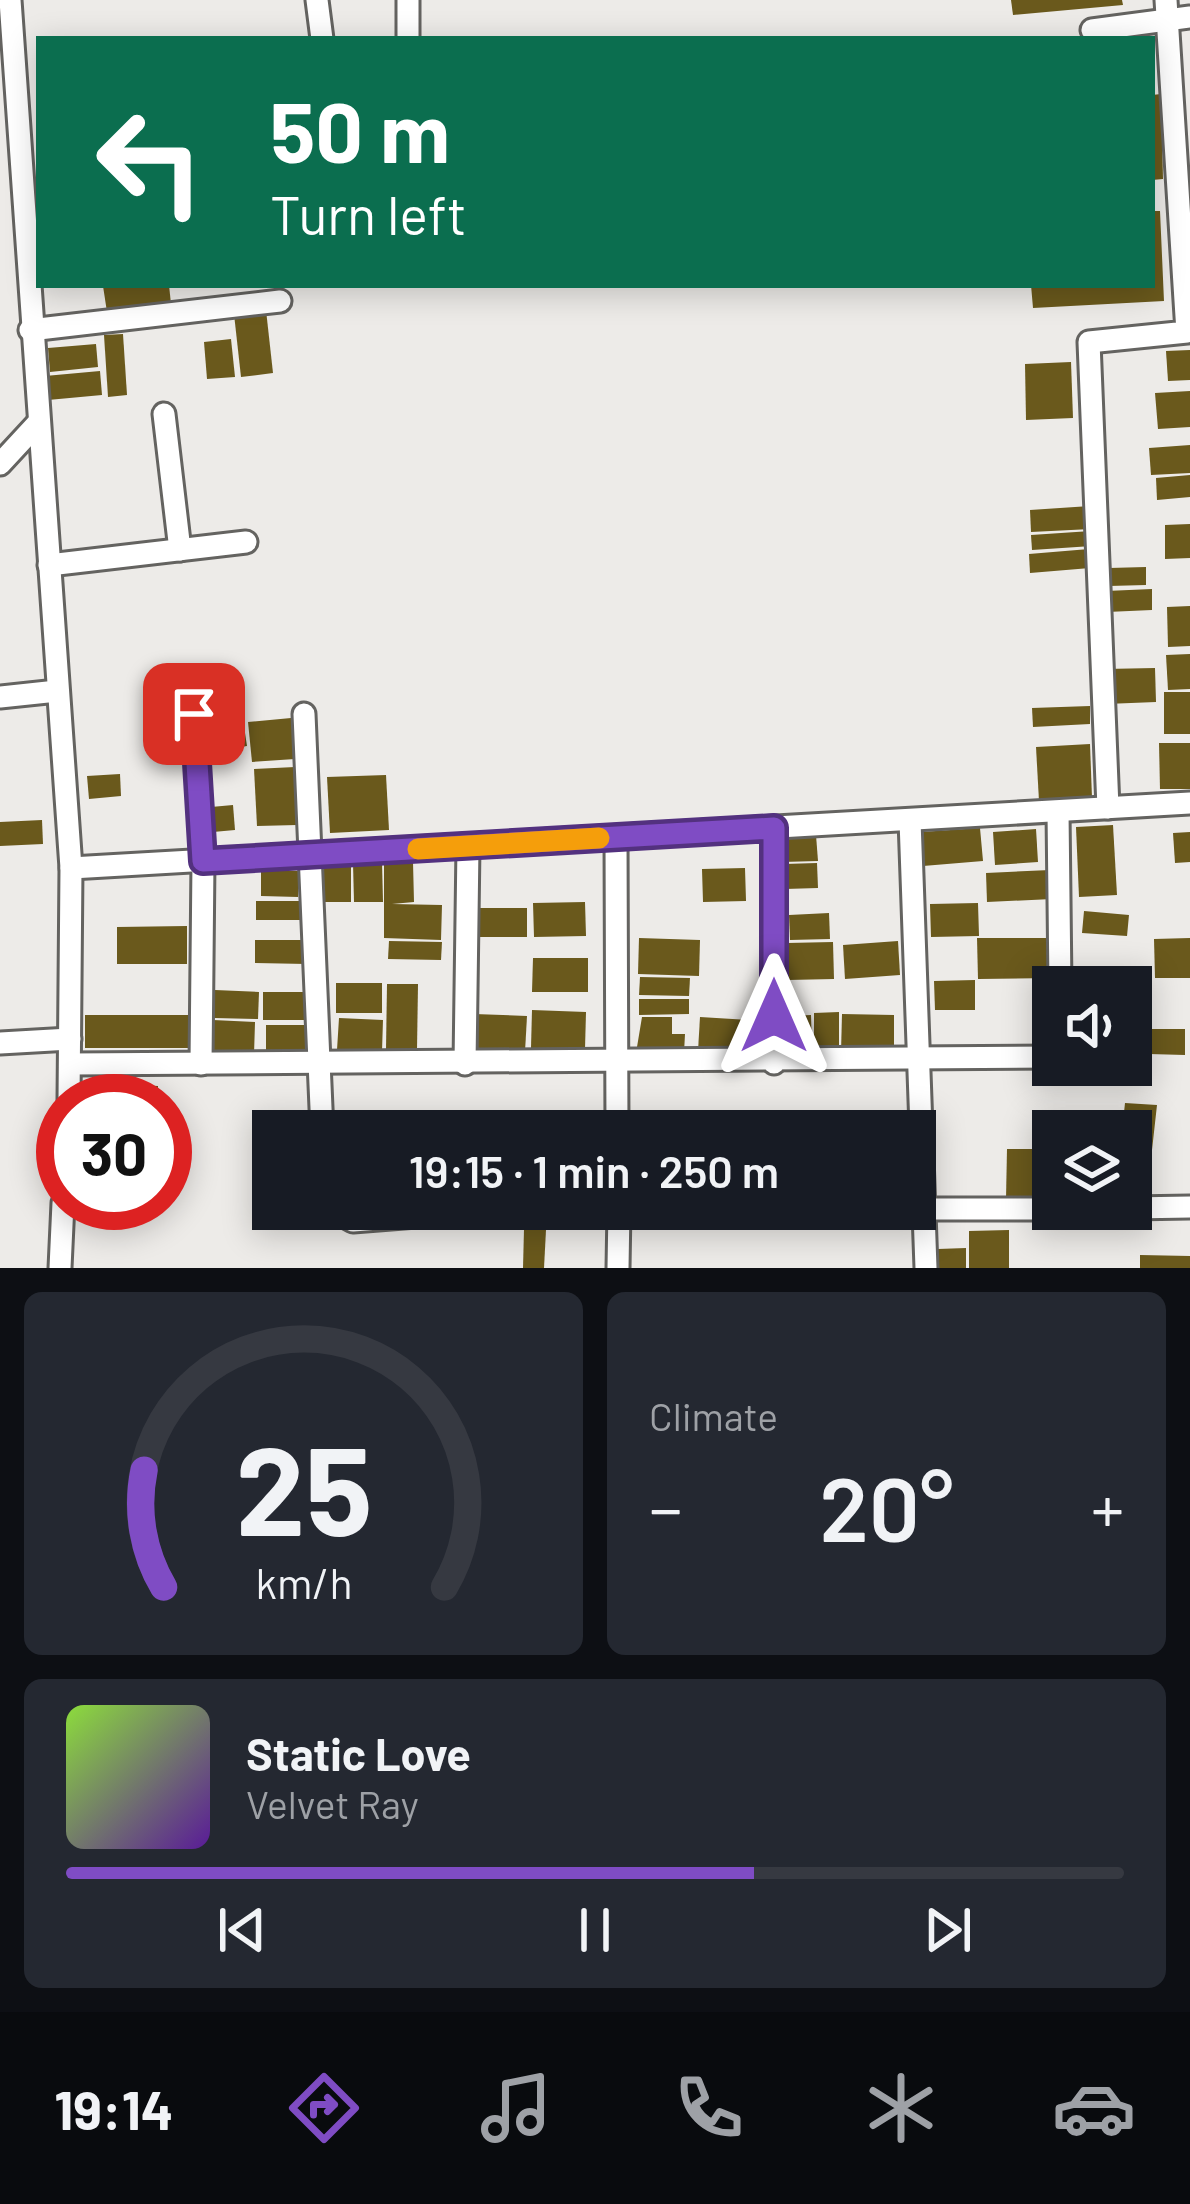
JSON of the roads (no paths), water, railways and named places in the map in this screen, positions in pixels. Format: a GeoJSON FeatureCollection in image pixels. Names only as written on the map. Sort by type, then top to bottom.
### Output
{"type":"FeatureCollection","features":[{"type":"Feature","properties":{"kind":"street"},"geometry":{"type":"LineString","coordinates":[[10,0],[71,868],[70,1074]]}},
{"type":"Feature","properties":{"kind":"street"},"geometry":{"type":"LineString","coordinates":[[316,0],[322,36]]}},
{"type":"Feature","properties":{"kind":"street"},"geometry":{"type":"LineString","coordinates":[[408,0],[409,36]]}},
{"type":"Feature","properties":{"kind":"street"},"geometry":{"type":"LineString","coordinates":[[1092,30],[1175,12],[1187,332],[1089,342],[1108,808]]}},
{"type":"Feature","properties":{"kind":"street"},"geometry":{"type":"LineString","coordinates":[[30,330],[280,301]]}},
{"type":"Feature","properties":{"kind":"street"},"geometry":{"type":"LineString","coordinates":[[164,414],[180,550]]}},
{"type":"Feature","properties":{"kind":"street"},"geometry":{"type":"LineString","coordinates":[[0,464],[37,424]]}},
{"type":"Feature","properties":{"kind":"street"},"geometry":{"type":"LineString","coordinates":[[49,566],[246,542]]}},
{"type":"Feature","properties":{"kind":"street"},"geometry":{"type":"LineString","coordinates":[[0,697],[57,691]]}},
{"type":"Feature","properties":{"kind":"street"},"geometry":{"type":"LineString","coordinates":[[194,714],[203,861],[201,1064]]}},
{"type":"Feature","properties":{"kind":"street"},"geometry":{"type":"LineString","coordinates":[[304,714],[322,1110]]}},
{"type":"Feature","properties":{"kind":"street"},"geometry":{"type":"LineString","coordinates":[[71,868],[1190,803]]}},
{"type":"Feature","properties":{"kind":"street"},"geometry":{"type":"LineString","coordinates":[[1058,812],[1060,966]]}},
{"type":"Feature","properties":{"kind":"street"},"geometry":{"type":"LineString","coordinates":[[910,820],[922,1110]]}},
{"type":"Feature","properties":{"kind":"street"},"geometry":{"type":"LineString","coordinates":[[774,828],[775,1063]]}},
{"type":"Feature","properties":{"kind":"street"},"geometry":{"type":"LineString","coordinates":[[616,837],[617,1110]]}},
{"type":"Feature","properties":{"kind":"street"},"geometry":{"type":"LineString","coordinates":[[464,1064],[467,846]]}},
{"type":"Feature","properties":{"kind":"street"},"geometry":{"type":"LineString","coordinates":[[0,1043],[70,1039]]}},
{"type":"Feature","properties":{"kind":"street"},"geometry":{"type":"LineString","coordinates":[[70,1064],[920,1063],[1032,1059]]}},
{"type":"Feature","properties":{"kind":"street"},"geometry":{"type":"LineString","coordinates":[[1152,1208],[1190,1207]]}},
{"type":"Feature","properties":{"kind":"street"},"geometry":{"type":"LineString","coordinates":[[936,1211],[1032,1209]]}},
{"type":"Feature","properties":{"kind":"street"},"geometry":{"type":"LineString","coordinates":[[60,1268],[62,1230]]}},
{"type":"Feature","properties":{"kind":"street"},"geometry":{"type":"LineString","coordinates":[[618,1268],[619,1230]]}},
{"type":"Feature","properties":{"kind":"street"},"geometry":{"type":"LineString","coordinates":[[925,1230],[926,1268]]}}]}
